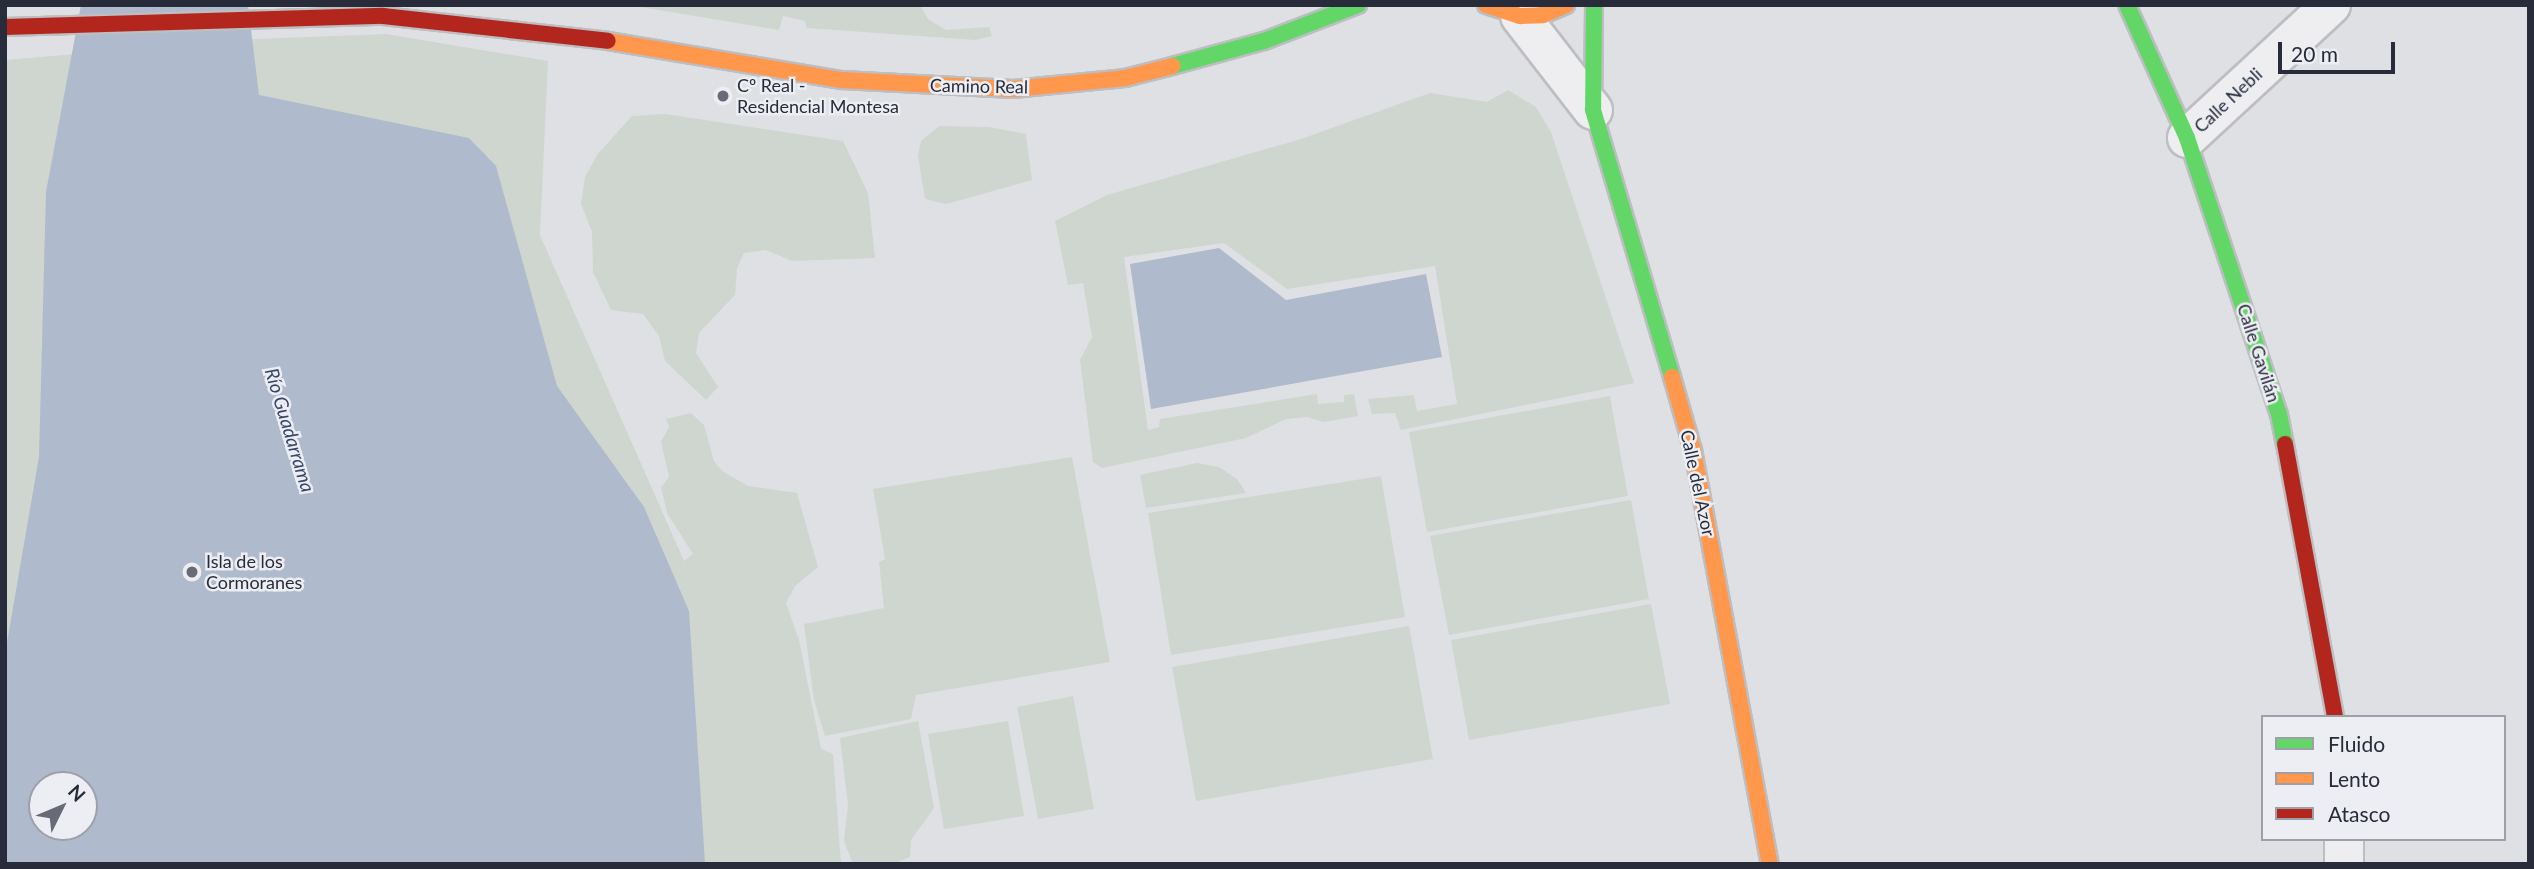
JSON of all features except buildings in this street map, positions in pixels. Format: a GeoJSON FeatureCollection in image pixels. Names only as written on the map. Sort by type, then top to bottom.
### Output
{"type":"FeatureCollection","features":[{"type":"Feature","properties":{"kind":"street","name":"Camino Real"},"geometry":{"type":"LineString","coordinates":[[5,27],[28,24],[383,16],[631,44],[842,80],[1013,89],[1125,78],[1264,41],[1359,5]]}},
{"type":"Feature","properties":{"kind":"street"},"geometry":{"type":"LineString","coordinates":[[1503,11],[1543,15],[1566,5]]}},
{"type":"Feature","properties":{"kind":"street","name":"Calle del Azor"},"geometry":{"type":"LineString","coordinates":[[1594,5],[1593,110],[1693,450],[1770,864]]}},
{"type":"Feature","properties":{"kind":"street","name":"Calle Gavilán"},"geometry":{"type":"LineString","coordinates":[[2127,5],[2187,138],[2279,414],[2335,715]]}},
{"type":"Feature","properties":{"kind":"street","name":"Calle Nebli"},"geometry":{"type":"LineString","coordinates":[[2187,138],[2331,5]]}},
{"type":"Feature","properties":{"kind":"street","name":"Calle del Azor"},"geometry":{"type":"LineString","coordinates":[[1503,11],[1593,110]]}},
{"type":"Feature","properties":{"kind":"street"},"geometry":{"type":"LineString","coordinates":[[2344,841],[2344,864]]}},
{"type":"Feature","properties":{"kind":"shaded area"},"geometry":{"type":"Polygon","coordinates":[[[628,5],[920,5],[928,19],[946,30],[989,27],[992,36],[975,40],[807,28],[805,21],[783,16],[779,30],[628,5]]]}},
{"type":"Feature","properties":{"kind":"shaded area"},"geometry":{"type":"Polygon","coordinates":[[[386,34],[548,61],[540,235],[684,561],[693,554],[667,513],[661,487],[669,477],[661,442],[669,427],[666,419],[691,413],[704,425],[714,461],[722,471],[748,486],[797,493],[818,567],[795,586],[786,603],[799,640],[821,749],[833,754],[841,864],[5,864],[5,60],[252,39],[386,34]]]}},
{"type":"Feature","properties":{"kind":"shaded area"},"geometry":{"type":"Polygon","coordinates":[[[1508,90],[1536,107],[1551,132],[1634,383],[1401,430],[1395,413],[1372,414],[1368,399],[1414,395],[1417,411],[1457,404],[1435,266],[1287,289],[1224,243],[1124,257],[1148,430],[1159,427],[1160,419],[1317,394],[1318,404],[1344,402],[1344,395],[1354,394],[1358,416],[1324,422],[1307,417],[1286,419],[1246,438],[1102,468],[1093,462],[1080,360],[1092,337],[1083,283],[1068,285],[1055,221],[1107,195],[1301,139],[1430,93],[1487,102],[1508,90]]]}},
{"type":"Feature","properties":{"kind":"shaded area"},"geometry":{"type":"Polygon","coordinates":[[[665,114],[843,141],[868,193],[875,258],[792,261],[766,250],[744,253],[737,268],[735,295],[699,333],[696,353],[718,387],[706,400],[665,361],[659,336],[643,314],[611,310],[593,272],[592,232],[581,204],[585,177],[597,155],[632,116],[665,114]]]}},
{"type":"Feature","properties":{"kind":"shaded area"},"geometry":{"type":"Polygon","coordinates":[[[939,126],[989,127],[1026,134],[1032,180],[946,204],[925,199],[918,156],[921,141],[939,126]]]}},
{"type":"Feature","properties":{"kind":"shaded area"},"geometry":{"type":"Polygon","coordinates":[[[1610,396],[1628,496],[1427,532],[1409,432],[1610,396]]]}},
{"type":"Feature","properties":{"kind":"shaded area"},"geometry":{"type":"Polygon","coordinates":[[[1072,457],[1110,662],[916,695],[911,719],[825,736],[814,700],[804,624],[884,608],[879,562],[885,559],[873,489],[1072,457]]]}},
{"type":"Feature","properties":{"kind":"shaded area"},"geometry":{"type":"Polygon","coordinates":[[[1197,463],[1219,467],[1237,479],[1246,493],[1146,508],[1140,475],[1197,463]]]}},
{"type":"Feature","properties":{"kind":"shaded area"},"geometry":{"type":"Polygon","coordinates":[[[1381,476],[1405,617],[1171,655],[1148,513],[1381,476]]]}},
{"type":"Feature","properties":{"kind":"shaded area"},"geometry":{"type":"Polygon","coordinates":[[[1631,500],[1649,599],[1449,635],[1430,536],[1631,500]]]}},
{"type":"Feature","properties":{"kind":"shaded area"},"geometry":{"type":"Polygon","coordinates":[[[1651,604],[1670,704],[1469,740],[1451,640],[1651,604]]]}},
{"type":"Feature","properties":{"kind":"shaded area"},"geometry":{"type":"Polygon","coordinates":[[[1409,626],[1433,759],[1196,801],[1172,667],[1409,626]]]}},
{"type":"Feature","properties":{"kind":"shaded area"},"geometry":{"type":"Polygon","coordinates":[[[1073,696],[1094,809],[1038,819],[1017,707],[1073,696]]]}},
{"type":"Feature","properties":{"kind":"shaded area"},"geometry":{"type":"Polygon","coordinates":[[[918,721],[934,808],[911,840],[910,857],[893,864],[853,864],[844,841],[848,805],[840,738],[918,721]]]}},
{"type":"Feature","properties":{"kind":"shaded area"},"geometry":{"type":"Polygon","coordinates":[[[1008,721],[1024,816],[944,829],[928,734],[1008,721]]]}},
{"type":"Feature","properties":{"kind":"water","name":"Río Guadarrama"},"geometry":{"type":"Polygon","coordinates":[[[81,5],[248,5],[259,95],[469,138],[496,166],[557,386],[644,507],[689,611],[705,864],[5,864],[5,654],[39,457],[46,192],[81,5]]]}},
{"type":"Feature","properties":{"kind":"water"},"geometry":{"type":"Polygon","coordinates":[[[1219,248],[1286,300],[1426,274],[1442,357],[1151,409],[1130,264],[1219,248]]]}},
{"type":"Feature","properties":{"kind":"traffic: fast"},"geometry":{"type":"LineString","coordinates":[[1172,66],[1264,41],[1358,5]]}},
{"type":"Feature","properties":{"kind":"traffic: fast"},"geometry":{"type":"LineString","coordinates":[[1594,5],[1593,110],[1672,377]]}},
{"type":"Feature","properties":{"kind":"traffic: fast"},"geometry":{"type":"LineString","coordinates":[[2127,5],[2187,138],[2279,414],[2285,444]]}},
{"type":"Feature","properties":{"kind":"traffic: slow"},"geometry":{"type":"LineString","coordinates":[[1486,5],[1520,16],[1543,15],[1566,5]]}},
{"type":"Feature","properties":{"kind":"traffic: slow"},"geometry":{"type":"LineString","coordinates":[[608,41],[842,80],[1013,89],[1125,78],[1172,66]]}},
{"type":"Feature","properties":{"kind":"traffic: slow"},"geometry":{"type":"LineString","coordinates":[[1672,377],[1693,450],[1770,864]]}},
{"type":"Feature","properties":{"kind":"traffic: jam"},"geometry":{"type":"LineString","coordinates":[[5,27],[383,16],[608,41]]}},
{"type":"Feature","properties":{"kind":"traffic: jam"},"geometry":{"type":"LineString","coordinates":[[2285,444],[2335,715]]}},
{"type":"Feature","properties":{"kind":"place","name":"Cº Real - Residencial Montesa"},"geometry":{"type":"Point","coordinates":[723,96]}},
{"type":"Feature","properties":{"kind":"place","name":"Isla de los Cormoranes"},"geometry":{"type":"Point","coordinates":[192,572]}}]}
